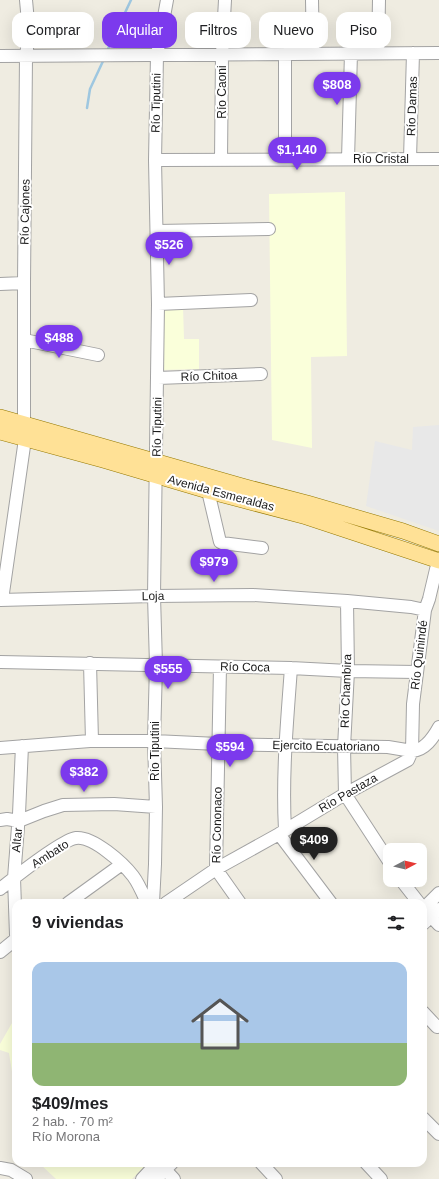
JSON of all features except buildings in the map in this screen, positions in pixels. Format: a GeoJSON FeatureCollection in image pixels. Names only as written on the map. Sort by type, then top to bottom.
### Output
{"type":"FeatureCollection","features":[{"type":"Feature","properties":{"kind":"main road","name":"Avenida Esmeraldas"},"geometry":{"type":"LineString","coordinates":[[0,417],[24,423],[156,469],[208,490],[305,509],[403,531],[439,544]]}},
{"type":"Feature","properties":{"kind":"main road","name":"Avenida Esmeraldas"},"geometry":{"type":"LineString","coordinates":[[0,432],[103,460],[156,469],[305,509],[438,561]]}},
{"type":"Feature","properties":{"kind":"street","name":"Río Cajones"},"geometry":{"type":"LineString","coordinates":[[24,423],[26,56],[28,33],[26,0]]}},
{"type":"Feature","properties":{"kind":"street","name":"Río Tiputini"},"geometry":{"type":"LineString","coordinates":[[153,899],[156,807],[154,741],[156,666],[154,596],[158,378],[155,160],[157,55],[167,0]]}},
{"type":"Feature","properties":{"kind":"street","name":"Río Caoni"},"geometry":{"type":"LineString","coordinates":[[221,160],[222,54],[225,0]]}},
{"type":"Feature","properties":{"kind":"street"},"geometry":{"type":"LineString","coordinates":[[312,0],[313,54]]}},
{"type":"Feature","properties":{"kind":"street"},"geometry":{"type":"LineString","coordinates":[[378,53],[379,0]]}},
{"type":"Feature","properties":{"kind":"street"},"geometry":{"type":"LineString","coordinates":[[348,159],[351,53]]}},
{"type":"Feature","properties":{"kind":"street","name":"Río Damas"},"geometry":{"type":"LineString","coordinates":[[410,159],[413,53]]}},
{"type":"Feature","properties":{"kind":"street"},"geometry":{"type":"LineString","coordinates":[[0,56],[439,53]]}},
{"type":"Feature","properties":{"kind":"street"},"geometry":{"type":"LineString","coordinates":[[285,54],[285,159]]}},
{"type":"Feature","properties":{"kind":"street","name":"Río Cristal"},"geometry":{"type":"LineString","coordinates":[[155,160],[439,159]]}},
{"type":"Feature","properties":{"kind":"street"},"geometry":{"type":"LineString","coordinates":[[157,232],[269,229]]}},
{"type":"Feature","properties":{"kind":"street"},"geometry":{"type":"LineString","coordinates":[[0,284],[24,283]]}},
{"type":"Feature","properties":{"kind":"street"},"geometry":{"type":"LineString","coordinates":[[158,304],[252,300]]}},
{"type":"Feature","properties":{"kind":"street"},"geometry":{"type":"LineString","coordinates":[[24,340],[98,355]]}},
{"type":"Feature","properties":{"kind":"street","name":"Río Chitoa"},"geometry":{"type":"LineString","coordinates":[[158,378],[261,374]]}},
{"type":"Feature","properties":{"kind":"street"},"geometry":{"type":"LineString","coordinates":[[1,600],[24,439]]}},
{"type":"Feature","properties":{"kind":"street"},"geometry":{"type":"LineString","coordinates":[[208,490],[220,542],[262,548]]}},
{"type":"Feature","properties":{"kind":"street","name":"Río Quinindé"},"geometry":{"type":"LineString","coordinates":[[412,751],[413,704],[425,610],[438,561]]}},
{"type":"Feature","properties":{"kind":"street","name":"Loja"},"geometry":{"type":"LineString","coordinates":[[1,600],[253,595],[347,601],[411,607],[425,610]]}},
{"type":"Feature","properties":{"kind":"street","name":"Río Chambira"},"geometry":{"type":"LineString","coordinates":[[345,794],[344,747],[348,671],[347,601]]}},
{"type":"Feature","properties":{"kind":"street","name":"Río Coca"},"geometry":{"type":"LineString","coordinates":[[0,662],[417,672]]}},
{"type":"Feature","properties":{"kind":"street"},"geometry":{"type":"LineString","coordinates":[[90,664],[92,741]]}},
{"type":"Feature","properties":{"kind":"street","name":"Río Cononaco"},"geometry":{"type":"LineString","coordinates":[[220,667],[216,869],[237,899]]}},
{"type":"Feature","properties":{"kind":"street"},"geometry":{"type":"LineString","coordinates":[[291,668],[285,745],[282,832],[328,899]]}},
{"type":"Feature","properties":{"kind":"street","name":"Río Pastaza"},"geometry":{"type":"LineString","coordinates":[[172,899],[216,869],[345,794],[408,760],[412,751],[418,750],[427,744],[439,727]]}},
{"type":"Feature","properties":{"kind":"street","name":"Ejercito Ecuatoriano"},"geometry":{"type":"LineString","coordinates":[[0,748],[92,741],[154,741],[218,744],[388,747],[412,751]]}},
{"type":"Feature","properties":{"kind":"street","name":"Altar"},"geometry":{"type":"LineString","coordinates":[[15,899],[14,878],[19,821],[22,746]]}},
{"type":"Feature","properties":{"kind":"street"},"geometry":{"type":"LineString","coordinates":[[345,794],[383,852]]}},
{"type":"Feature","properties":{"kind":"street"},"geometry":{"type":"LineString","coordinates":[[0,820],[7,818],[19,821],[44,810],[63,805],[114,804],[156,807]]}},
{"type":"Feature","properties":{"kind":"street","name":"Ambato"},"geometry":{"type":"LineString","coordinates":[[0,889],[62,844],[76,838],[83,839],[97,845],[122,864]]}},
{"type":"Feature","properties":{"kind":"street"},"geometry":{"type":"LineString","coordinates":[[74,899],[122,864],[134,877],[145,899]]}},
{"type":"Feature","properties":{"kind":"street"},"geometry":{"type":"LineString","coordinates":[[406,887],[416,899]]}},
{"type":"Feature","properties":{"kind":"street"},"geometry":{"type":"LineString","coordinates":[[429,914],[439,893]]}},
{"type":"Feature","properties":{"kind":"street"},"geometry":{"type":"LineString","coordinates":[[0,952],[12,942]]}},
{"type":"Feature","properties":{"kind":"street"},"geometry":{"type":"LineString","coordinates":[[427,1016],[437,1027]]}},
{"type":"Feature","properties":{"kind":"street"},"geometry":{"type":"LineString","coordinates":[[427,1122],[439,1134]]}},
{"type":"Feature","properties":{"kind":"street"},"geometry":{"type":"LineString","coordinates":[[142,1179],[159,1167]]}},
{"type":"Feature","properties":{"kind":"street"},"geometry":{"type":"LineString","coordinates":[[156,1179],[162,1167]]}},
{"type":"Feature","properties":{"kind":"street"},"geometry":{"type":"LineString","coordinates":[[165,1167],[174,1179]]}},
{"type":"Feature","properties":{"kind":"street"},"geometry":{"type":"LineString","coordinates":[[265,1167],[276,1179]]}},
{"type":"Feature","properties":{"kind":"street"},"geometry":{"type":"LineString","coordinates":[[370,1167],[381,1179]]}},
{"type":"Feature","properties":{"kind":"street"},"geometry":{"type":"LineString","coordinates":[[0,1168],[11,1170],[26,1179]]}},
{"type":"Feature","properties":{"kind":"shaded area"},"geometry":{"type":"Polygon","coordinates":[[[345,192],[347,356],[311,357],[312,448],[272,440],[269,194],[345,192]]]}},
{"type":"Feature","properties":{"kind":"shaded area"},"geometry":{"type":"Polygon","coordinates":[[[159,306],[183,306],[184,339],[199,339],[199,369],[160,370],[159,306]]]}},
{"type":"Feature","properties":{"kind":"shaded area"},"geometry":{"type":"Polygon","coordinates":[[[439,425],[439,531],[366,506],[375,441],[412,450],[413,427],[439,425]]]}},
{"type":"Feature","properties":{"kind":"shaded area"},"geometry":{"type":"Polygon","coordinates":[[[12,1023],[12,1072],[9,1053],[0,1050],[0,1044],[12,1023]]]}},
{"type":"Feature","properties":{"kind":"shaded area"},"geometry":{"type":"Polygon","coordinates":[[[43,1167],[144,1167],[132,1179],[56,1179],[43,1167]]]}},
{"type":"Feature","properties":{"kind":"waterway"},"geometry":{"type":"LineString","coordinates":[[107,51],[131,0]]}},
{"type":"Feature","properties":{"kind":"waterway"},"geometry":{"type":"LineString","coordinates":[[87,108],[90,89],[104,59]]}}]}
